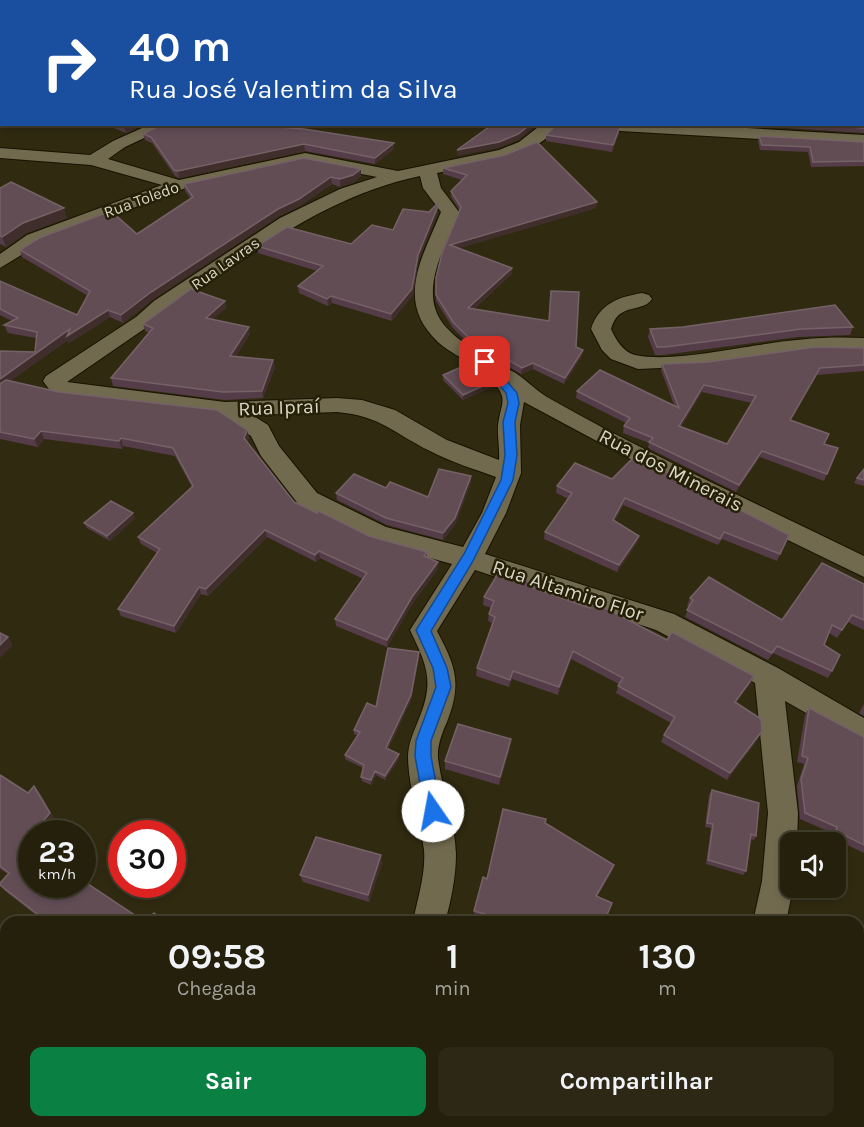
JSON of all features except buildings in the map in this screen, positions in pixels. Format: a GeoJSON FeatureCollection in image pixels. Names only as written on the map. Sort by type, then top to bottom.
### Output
{"type":"FeatureCollection","features":[{"type":"Feature","properties":{"kind":"street"},"geometry":{"type":"LineString","coordinates":[[96,159],[119,144],[161,126]]}},
{"type":"Feature","properties":{"kind":"street"},"geometry":{"type":"LineString","coordinates":[[397,176],[504,154],[525,145],[551,126]]}},
{"type":"Feature","properties":{"kind":"street"},"geometry":{"type":"LineString","coordinates":[[620,126],[864,140]]}},
{"type":"Feature","properties":{"kind":"street"},"geometry":{"type":"LineString","coordinates":[[0,153],[62,154],[96,159],[135,169],[178,185]]}},
{"type":"Feature","properties":{"kind":"street","name":"Rua Toledo"},"geometry":{"type":"LineString","coordinates":[[0,262],[34,239],[178,185],[304,158],[397,176]]}},
{"type":"Feature","properties":{"kind":"street"},"geometry":{"type":"LineString","coordinates":[[428,171],[427,182],[450,212],[424,282],[425,313],[439,334],[485,362],[512,393],[514,403],[509,422],[511,455],[509,473],[499,499],[468,558],[423,630],[440,668],[443,687],[424,741],[423,756],[440,853],[435,899],[431,916]]}},
{"type":"Feature","properties":{"kind":"street","name":"Rua Lavras"},"geometry":{"type":"LineString","coordinates":[[65,372],[286,222],[346,193],[397,176]]}},
{"type":"Feature","properties":{"kind":"street"},"geometry":{"type":"LineString","coordinates":[[642,298],[627,301],[611,310],[601,329],[609,346],[622,357],[635,362],[681,363],[791,347],[833,343],[864,345]]}},
{"type":"Feature","properties":{"kind":"street","name":"Rua dos Minerais"},"geometry":{"type":"LineString","coordinates":[[485,362],[537,401],[725,499],[864,567]]}},
{"type":"Feature","properties":{"kind":"street","name":"Rua Ipraí"},"geometry":{"type":"LineString","coordinates":[[65,372],[54,381],[62,391],[225,409],[337,405],[362,407],[387,415],[439,446],[509,473]]}},
{"type":"Feature","properties":{"kind":"street","name":"Rua Altamiro Flor"},"geometry":{"type":"LineString","coordinates":[[225,409],[260,430],[269,450],[308,499],[380,535],[468,558],[665,622],[768,676],[864,733]]}},
{"type":"Feature","properties":{"kind":"street"},"geometry":{"type":"LineString","coordinates":[[768,676],[783,813],[778,881],[771,916]]}},
{"type":"Feature","properties":{"kind":"route"},"geometry":{"type":"LineString","coordinates":[[433,811],[423,756],[424,741],[443,687],[440,668],[423,630],[468,558],[502,494],[509,473],[511,455],[509,422],[514,403],[512,393],[485,362]]}}]}
